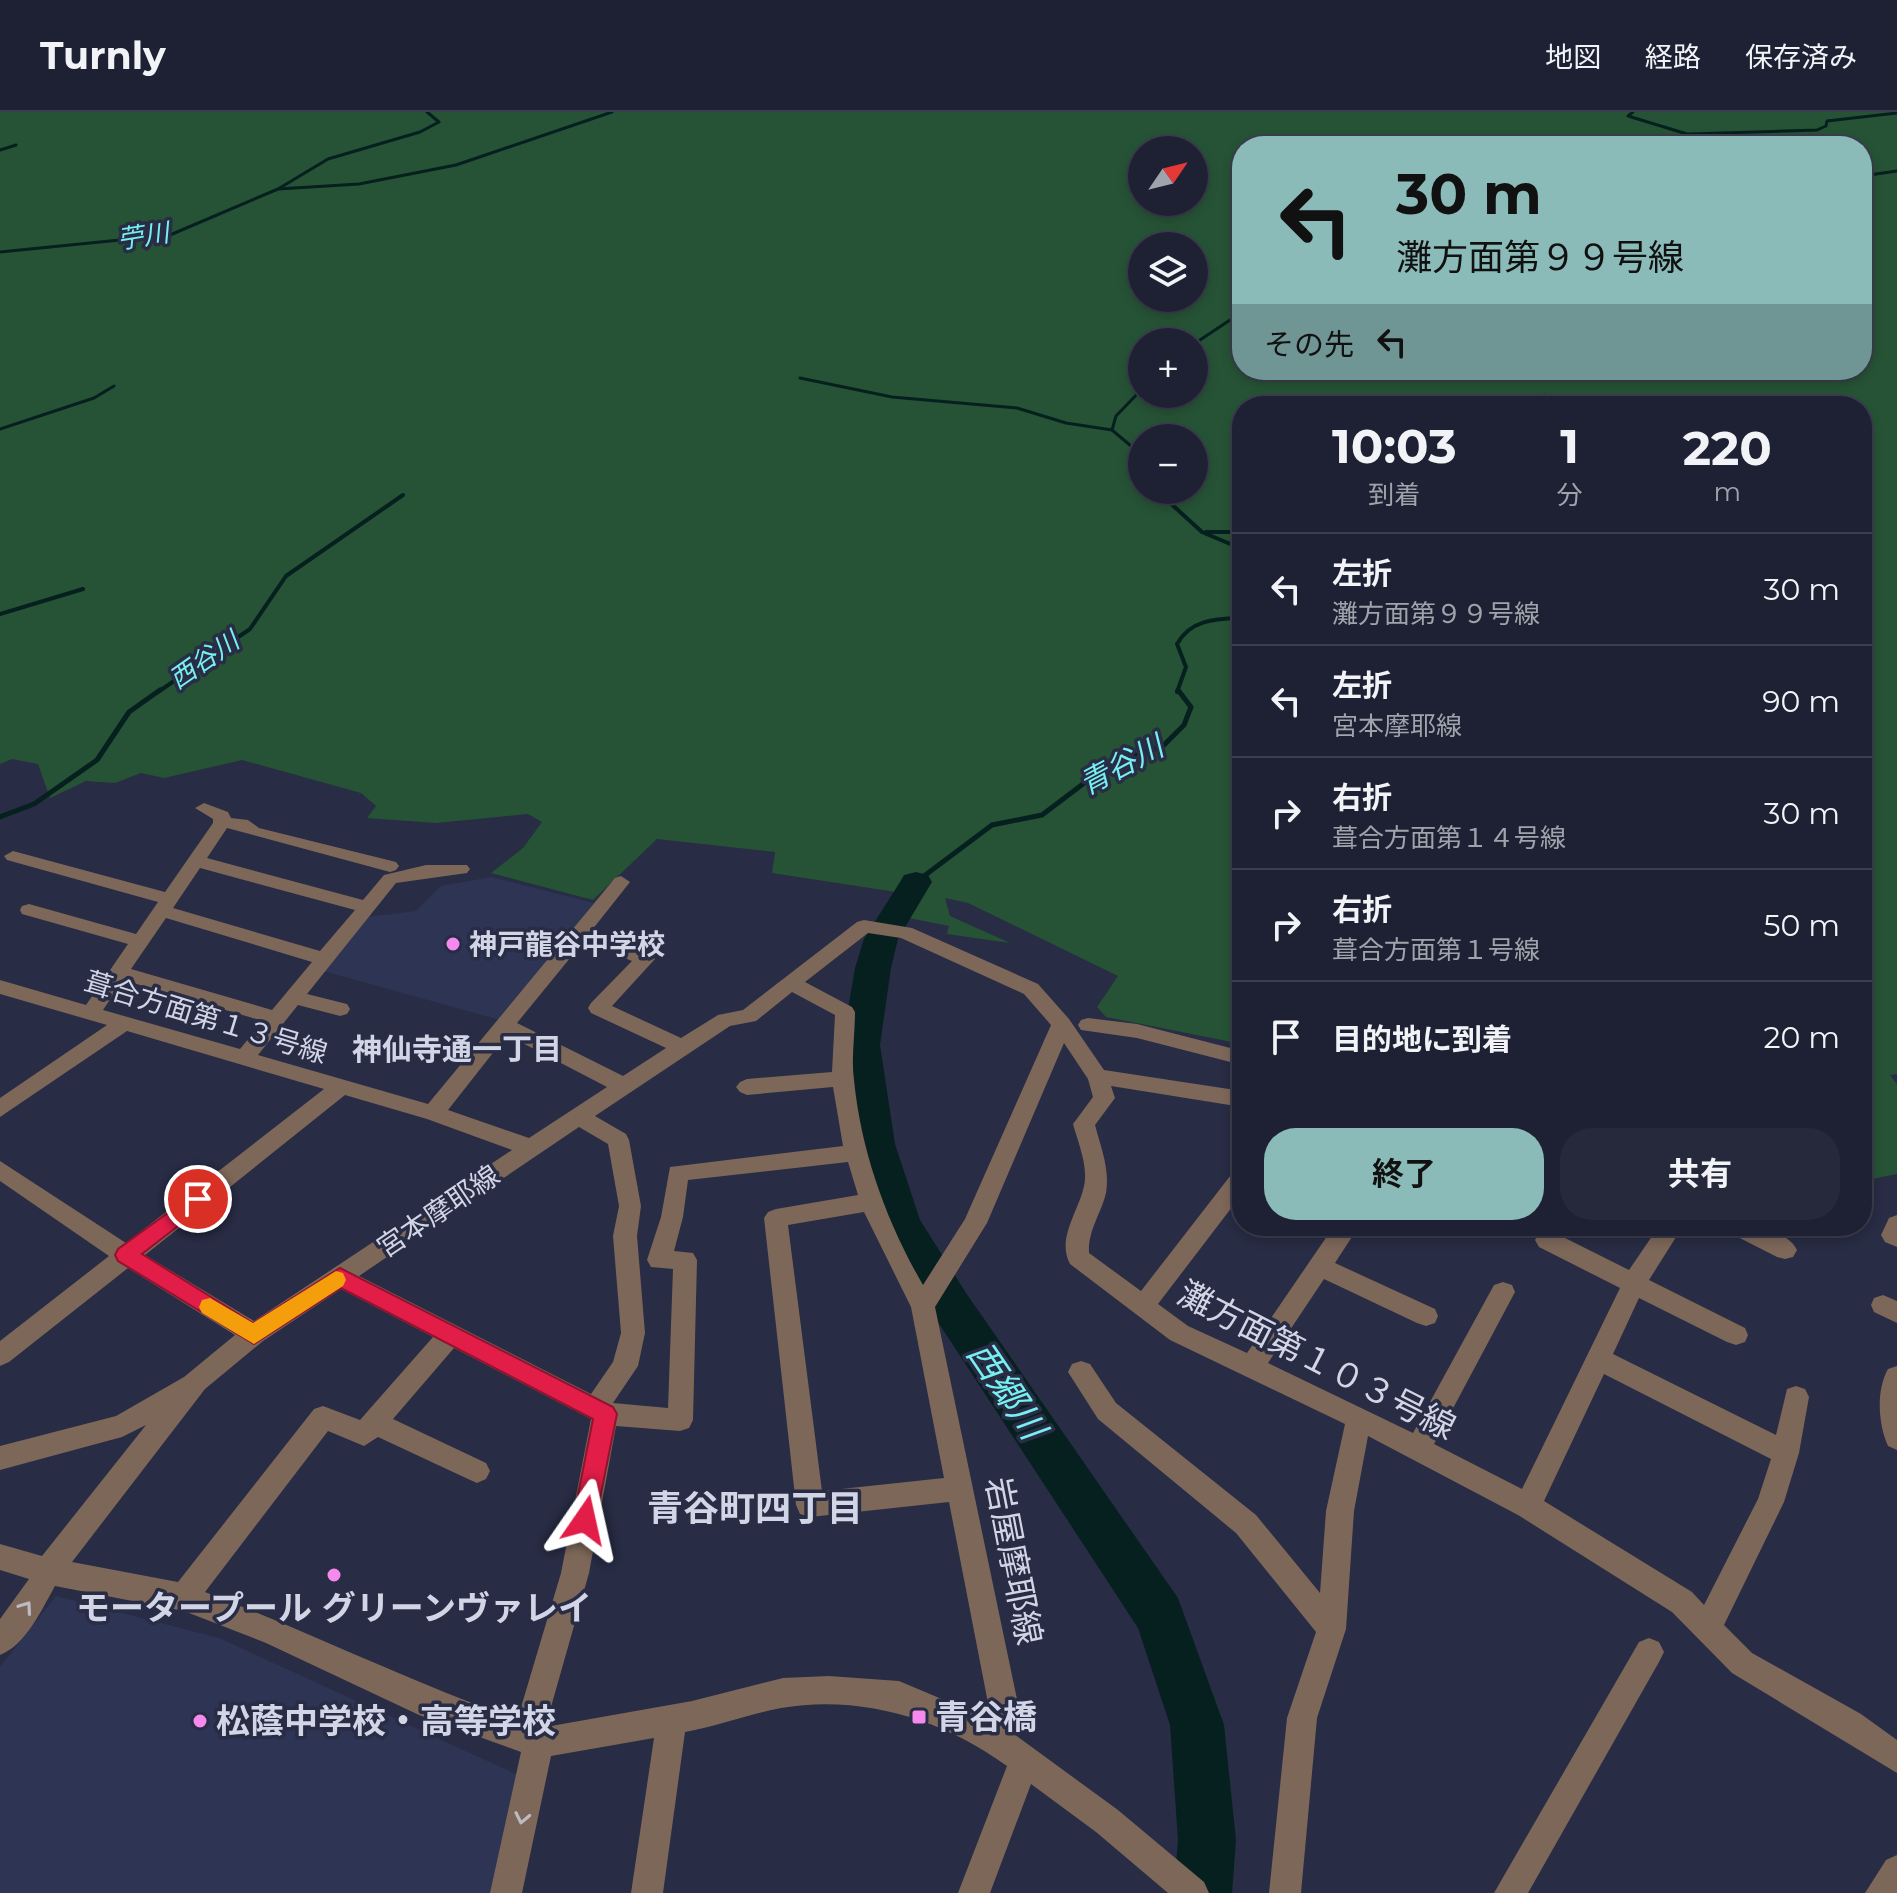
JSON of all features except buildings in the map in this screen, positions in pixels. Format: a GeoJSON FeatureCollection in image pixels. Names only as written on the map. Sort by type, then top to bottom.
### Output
{"type":"FeatureCollection","features":[{"type":"Feature","properties":{"kind":"street"},"geometry":{"type":"LineString","coordinates":[[92,1011],[163,904],[222,823],[222,816],[204,808]]}},
{"type":"Feature","properties":{"kind":"street"},"geometry":{"type":"LineString","coordinates":[[222,823],[242,824],[253,832],[390,866]]}},
{"type":"Feature","properties":{"kind":"street"},"geometry":{"type":"LineString","coordinates":[[13,856],[324,959]]}},
{"type":"Feature","properties":{"kind":"street"},"geometry":{"type":"LineString","coordinates":[[196,861],[365,907]]}},
{"type":"Feature","properties":{"kind":"street"},"geometry":{"type":"LineString","coordinates":[[244,1058],[390,879],[426,871],[461,869]]}},
{"type":"Feature","properties":{"kind":"street"},"geometry":{"type":"LineString","coordinates":[[433,1113],[621,882]]}},
{"type":"Feature","properties":{"kind":"street"},"geometry":{"type":"LineString","coordinates":[[29,910],[139,941]]}},
{"type":"Feature","properties":{"kind":"street","name":"宮本摩耶線"},"geometry":{"type":"LineString","coordinates":[[0,1641],[28,1607],[48,1571],[196,1381],[254,1334],[682,1047],[725,1020],[749,1016],[864,926],[905,932],[1031,989],[1062,1024]]}},
{"type":"Feature","properties":{"kind":"street"},"geometry":{"type":"LineString","coordinates":[[580,932],[645,959],[598,1008],[682,1047]]}},
{"type":"Feature","properties":{"kind":"street"},"geometry":{"type":"LineString","coordinates":[[118,972],[276,1018]]}},
{"type":"Feature","properties":{"kind":"street","name":"岩屋摩耶線"},"geometry":{"type":"LineString","coordinates":[[793,984],[845,1012],[843,1079],[855,1153],[897,1264],[925,1303],[1003,1704],[989,1734]]}},
{"type":"Feature","properties":{"kind":"street","name":"葺合方面第１３号線"},"geometry":{"type":"LineString","coordinates":[[0,987],[92,1011],[433,1113],[532,1148]]}},
{"type":"Feature","properties":{"kind":"street"},"geometry":{"type":"LineString","coordinates":[[293,997],[340,1009]]}},
{"type":"Feature","properties":{"kind":"street"},"geometry":{"type":"LineString","coordinates":[[0,1109],[126,1022]]}},
{"type":"Feature","properties":{"kind":"street"},"geometry":{"type":"LineString","coordinates":[[1062,1024],[1098,1078],[1118,1078],[1232,1097]]}},
{"type":"Feature","properties":{"kind":"street"},"geometry":{"type":"LineString","coordinates":[[925,1303],[975,1223],[1062,1024]]}},
{"type":"Feature","properties":{"kind":"street"},"geometry":{"type":"LineString","coordinates":[[504,1025],[624,1086]]}},
{"type":"Feature","properties":{"kind":"street"},"geometry":{"type":"LineString","coordinates":[[1088,1025],[1137,1031],[1232,1055]]}},
{"type":"Feature","properties":{"kind":"street","name":"灘方面第１０３号線"},"geometry":{"type":"LineString","coordinates":[[1098,1078],[1104,1098],[1084,1124],[1097,1177],[1091,1205],[1075,1238],[1078,1257],[1179,1333],[1359,1418],[1528,1506],[1682,1602],[1742,1663],[1850,1725],[1897,1758]]}},
{"type":"Feature","properties":{"kind":"street"},"geometry":{"type":"LineString","coordinates":[[747,1087],[843,1079]]}},
{"type":"Feature","properties":{"kind":"street"},"geometry":{"type":"LineString","coordinates":[[0,1355],[341,1087]]}},
{"type":"Feature","properties":{"kind":"street"},"geometry":{"type":"LineString","coordinates":[[506,1893],[538,1743],[534,1714],[575,1573],[600,1412],[625,1366],[633,1333],[625,1236],[630,1206],[618,1140],[579,1116]]}},
{"type":"Feature","properties":{"kind":"street"},"geometry":{"type":"LineString","coordinates":[[340,1277],[600,1412],[680,1420],[685,1260],[659,1260],[672,1217],[678,1173],[855,1153]]}},
{"type":"Feature","properties":{"kind":"street"},"geometry":{"type":"LineString","coordinates":[[0,1170],[126,1255],[254,1334]]}},
{"type":"Feature","properties":{"kind":"street"},"geometry":{"type":"LineString","coordinates":[[1142,1307],[1232,1190]]}},
{"type":"Feature","properties":{"kind":"street"},"geometry":{"type":"LineString","coordinates":[[871,1202],[776,1218],[810,1505],[961,1488]]}},
{"type":"Feature","properties":{"kind":"street"},"geometry":{"type":"LineString","coordinates":[[1897,1224],[1893,1235],[1897,1238]]}},
{"type":"Feature","properties":{"kind":"street"},"geometry":{"type":"LineString","coordinates":[[1252,1366],[1340,1236]]}},
{"type":"Feature","properties":{"kind":"street"},"geometry":{"type":"LineString","coordinates":[[1528,1506],[1634,1283],[1665,1236]]}},
{"type":"Feature","properties":{"kind":"street"},"geometry":{"type":"LineString","coordinates":[[1756,1236],[1785,1250]]}},
{"type":"Feature","properties":{"kind":"street"},"geometry":{"type":"LineString","coordinates":[[1547,1240],[1736,1335]]}},
{"type":"Feature","properties":{"kind":"street"},"geometry":{"type":"LineString","coordinates":[[1320,1267],[1426,1316]]}},
{"type":"Feature","properties":{"kind":"street"},"geometry":{"type":"LineString","coordinates":[[1418,1449],[1503,1292]]}},
{"type":"Feature","properties":{"kind":"street"},"geometry":{"type":"LineString","coordinates":[[184,1597],[323,1417],[364,1434],[451,1334]]}},
{"type":"Feature","properties":{"kind":"street"},"geometry":{"type":"LineString","coordinates":[[1598,1359],[1786,1453]]}},
{"type":"Feature","properties":{"kind":"street"},"geometry":{"type":"LineString","coordinates":[[1081,1372],[1107,1411],[1246,1524],[1332,1629]]}},
{"type":"Feature","properties":{"kind":"street"},"geometry":{"type":"LineString","coordinates":[[1897,1377],[1892,1386],[1897,1438]]}},
{"type":"Feature","properties":{"kind":"street"},"geometry":{"type":"LineString","coordinates":[[0,1458],[122,1426],[196,1381]]}},
{"type":"Feature","properties":{"kind":"street"},"geometry":{"type":"LineString","coordinates":[[1708,1627],[1771,1502],[1786,1453],[1796,1397]]}},
{"type":"Feature","properties":{"kind":"street"},"geometry":{"type":"LineString","coordinates":[[1285,1893],[1302,1718],[1332,1629],[1340,1511],[1359,1418]]}},
{"type":"Feature","properties":{"kind":"street"},"geometry":{"type":"LineString","coordinates":[[374,1423],[477,1471]]}},
{"type":"Feature","properties":{"kind":"street"},"geometry":{"type":"LineString","coordinates":[[0,1557],[48,1571],[184,1597],[275,1633],[430,1704],[538,1743],[672,1719],[753,1698],[829,1691],[899,1696],[989,1734],[1183,1885]]}},
{"type":"Feature","properties":{"kind":"street"},"geometry":{"type":"LineString","coordinates":[[1510,1893],[1649,1652]]}},
{"type":"Feature","properties":{"kind":"street"},"geometry":{"type":"LineString","coordinates":[[647,1893],[672,1719]]}},
{"type":"Feature","properties":{"kind":"street"},"geometry":{"type":"LineString","coordinates":[[974,1893],[1024,1760]]}},
{"type":"Feature","properties":{"kind":"street"},"geometry":{"type":"LineString","coordinates":[[1881,1893],[1897,1871]]}},
{"type":"Feature","properties":{"kind":"shaded area","name":"神戸龍谷中学校"},"geometry":{"type":"Polygon","coordinates":[[[491,877],[594,903],[500,1020],[323,971],[366,917],[416,911],[441,886],[491,877]]]}},
{"type":"Feature","properties":{"kind":"shaded area","name":"松蔭中学校・高等学校"},"geometry":{"type":"Polygon","coordinates":[[[56,1596],[219,1638],[518,1775],[493,1893],[0,1893],[0,1667],[56,1596]]]}},
{"type":"Feature","properties":{"kind":"green space"},"geometry":{"type":"Polygon","coordinates":[[[0,112],[1897,112],[1897,1074],[1890,1075],[1897,1084],[1897,1174],[1872,1179],[1872,396],[1232,396],[1232,1042],[1106,1017],[1097,1007],[1118,976],[968,903],[945,898],[950,916],[1010,943],[947,934],[949,926],[904,917],[896,892],[772,873],[775,852],[657,839],[593,900],[491,873],[523,848],[542,822],[528,814],[436,823],[367,818],[376,806],[361,793],[242,760],[164,778],[141,773],[115,783],[86,781],[50,798],[38,764],[12,759],[0,764],[0,112]]]}},
{"type":"Feature","properties":{"kind":"waterway"},"geometry":{"type":"LineString","coordinates":[[278,189],[328,159],[420,132],[439,122],[427,112]]}},
{"type":"Feature","properties":{"kind":"waterway"},"geometry":{"type":"LineString","coordinates":[[278,189],[359,184],[456,165],[612,112]]}},
{"type":"Feature","properties":{"kind":"waterway"},"geometry":{"type":"LineString","coordinates":[[1633,112],[1628,116],[1687,134]]}},
{"type":"Feature","properties":{"kind":"waterway"},"geometry":{"type":"LineString","coordinates":[[1685,136],[1817,130],[1826,126],[1827,121],[1897,113]]}},
{"type":"Feature","properties":{"kind":"waterway"},"geometry":{"type":"LineString","coordinates":[[0,150],[16,145]]}},
{"type":"Feature","properties":{"kind":"waterway"},"geometry":{"type":"LineString","coordinates":[[1872,175],[1897,171]]}},
{"type":"Feature","properties":{"kind":"waterway","name":"苧川"},"geometry":{"type":"LineString","coordinates":[[0,252],[170,235],[278,189]]}},
{"type":"Feature","properties":{"kind":"waterway","name":"青谷川"},"geometry":{"type":"LineString","coordinates":[[1208,335],[1232,319]]}},
{"type":"Feature","properties":{"kind":"waterway"},"geometry":{"type":"LineString","coordinates":[[800,378],[892,397],[1017,408],[1066,423],[1112,430]]}},
{"type":"Feature","properties":{"kind":"waterway"},"geometry":{"type":"LineString","coordinates":[[0,429],[94,398],[114,386]]}},
{"type":"Feature","properties":{"kind":"waterway","name":"青谷川"},"geometry":{"type":"LineString","coordinates":[[1112,430],[1116,416],[1128,404]]}},
{"type":"Feature","properties":{"kind":"waterway","name":"青谷川"},"geometry":{"type":"LineString","coordinates":[[1112,430],[1128,443]]}},
{"type":"Feature","properties":{"kind":"waterway","name":"西谷川"},"geometry":{"type":"LineString","coordinates":[[158,692],[250,629],[286,576],[403,495]]}},
{"type":"Feature","properties":{"kind":"waterway","name":"青谷川"},"geometry":{"type":"LineString","coordinates":[[1171,504],[1202,532],[1232,545]]}},
{"type":"Feature","properties":{"kind":"waterway"},"geometry":{"type":"LineString","coordinates":[[1206,532],[1232,532]]}},
{"type":"Feature","properties":{"kind":"waterway"},"geometry":{"type":"LineString","coordinates":[[0,614],[83,589]]}},
{"type":"Feature","properties":{"kind":"waterway","name":"青谷川"},"geometry":{"type":"LineString","coordinates":[[1177,692],[1186,667],[1177,644],[1197,625],[1232,619]]}},
{"type":"Feature","properties":{"kind":"waterway","name":"西谷川"},"geometry":{"type":"LineString","coordinates":[[0,817],[34,804],[97,760],[129,712],[160,690]]}},
{"type":"Feature","properties":{"kind":"waterway","name":"青谷川"},"geometry":{"type":"LineString","coordinates":[[916,882],[992,825],[1042,815],[1108,765],[1163,746],[1184,725],[1191,707],[1178,690]]}},
{"type":"Feature","properties":{"kind":"waterway","name":"西郷川"},"geometry":{"type":"LineString","coordinates":[[916,882],[881,939],[873,968],[861,1045],[875,1144],[901,1224],[951,1306],[1160,1616],[1197,1725],[1207,1840],[1203,1893]]}},
{"type":"Feature","properties":{"kind":"slow traffic"},"geometry":{"type":"LineString","coordinates":[[210,1307],[254,1334],[336,1280]]}},
{"type":"Feature","properties":{"kind":"place","name":"神戸龍谷中学校"},"geometry":{"type":"Point","coordinates":[453,944]}},
{"type":"Feature","properties":{"kind":"place","name":"モータープール グリーンヴァレイ"},"geometry":{"type":"Point","coordinates":[334,1575]}},
{"type":"Feature","properties":{"kind":"place","name":"青谷橋"},"geometry":{"type":"Point","coordinates":[919,1717]}},
{"type":"Feature","properties":{"kind":"place","name":"松蔭中学校・高等学校"},"geometry":{"type":"Point","coordinates":[200,1721]}},
{"type":"Feature","properties":{"kind":"district","name":"神仙寺通一丁目"},"geometry":{"type":"Point","coordinates":[457,1049]}},
{"type":"Feature","properties":{"kind":"district","name":"青谷町四丁目"},"geometry":{"type":"Point","coordinates":[755,1508]}},
{"type":"Feature","properties":{"kind":"route"},"geometry":{"type":"LineString","coordinates":[[198,1199],[126,1255],[254,1334],[340,1277],[605,1414],[585,1520]]}}]}
